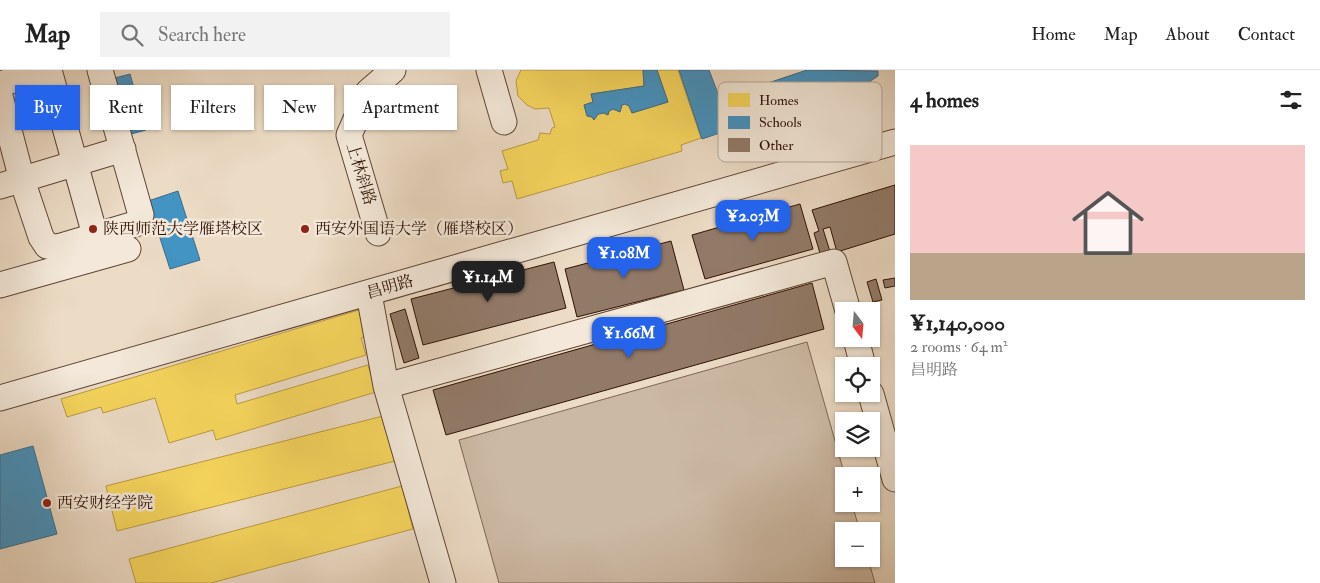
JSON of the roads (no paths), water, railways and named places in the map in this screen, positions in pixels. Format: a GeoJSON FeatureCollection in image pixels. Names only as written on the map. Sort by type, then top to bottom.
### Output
{"type":"FeatureCollection","features":[{"type":"Feature","properties":{"kind":"street"},"geometry":{"type":"LineString","coordinates":[[0,84],[49,70],[95,235]]}},
{"type":"Feature","properties":{"kind":"street"},"geometry":{"type":"LineString","coordinates":[[0,96],[11,183],[47,246],[58,247],[138,223],[141,215],[100,70]]}},
{"type":"Feature","properties":{"kind":"street","name":"上林斜路"},"geometry":{"type":"LineString","coordinates":[[378,233],[349,136],[368,92],[393,70]]}},
{"type":"Feature","properties":{"kind":"street"},"geometry":{"type":"LineString","coordinates":[[489,70],[504,122]]}},
{"type":"Feature","properties":{"kind":"street","name":"昌明路"},"geometry":{"type":"LineString","coordinates":[[882,146],[895,142]]}},
{"type":"Feature","properties":{"kind":"street"},"geometry":{"type":"LineString","coordinates":[[11,183],[123,149]]}},
{"type":"Feature","properties":{"kind":"street","name":"昌明路"},"geometry":{"type":"LineString","coordinates":[[0,398],[826,162]]}},
{"type":"Feature","properties":{"kind":"street"},"geometry":{"type":"LineString","coordinates":[[0,284],[128,249]]}},
{"type":"Feature","properties":{"kind":"street"},"geometry":{"type":"LineString","coordinates":[[386,386],[834,262],[845,302]]}},
{"type":"Feature","properties":{"kind":"street"},"geometry":{"type":"LineString","coordinates":[[369,294],[386,386],[443,583]]}},
{"type":"Feature","properties":{"kind":"street"},"geometry":{"type":"LineString","coordinates":[[873,402],[895,478]]}},
{"type":"Feature","properties":{"kind":"place","name":"陕西师范大学雁塔校区"},"geometry":{"type":"Point","coordinates":[93,229]}},
{"type":"Feature","properties":{"kind":"place","name":"西安外国语大学（雁塔校区）"},"geometry":{"type":"Point","coordinates":[305,229]}},
{"type":"Feature","properties":{"kind":"place","name":"西安财经学院"},"geometry":{"type":"Point","coordinates":[47,503]}}]}
